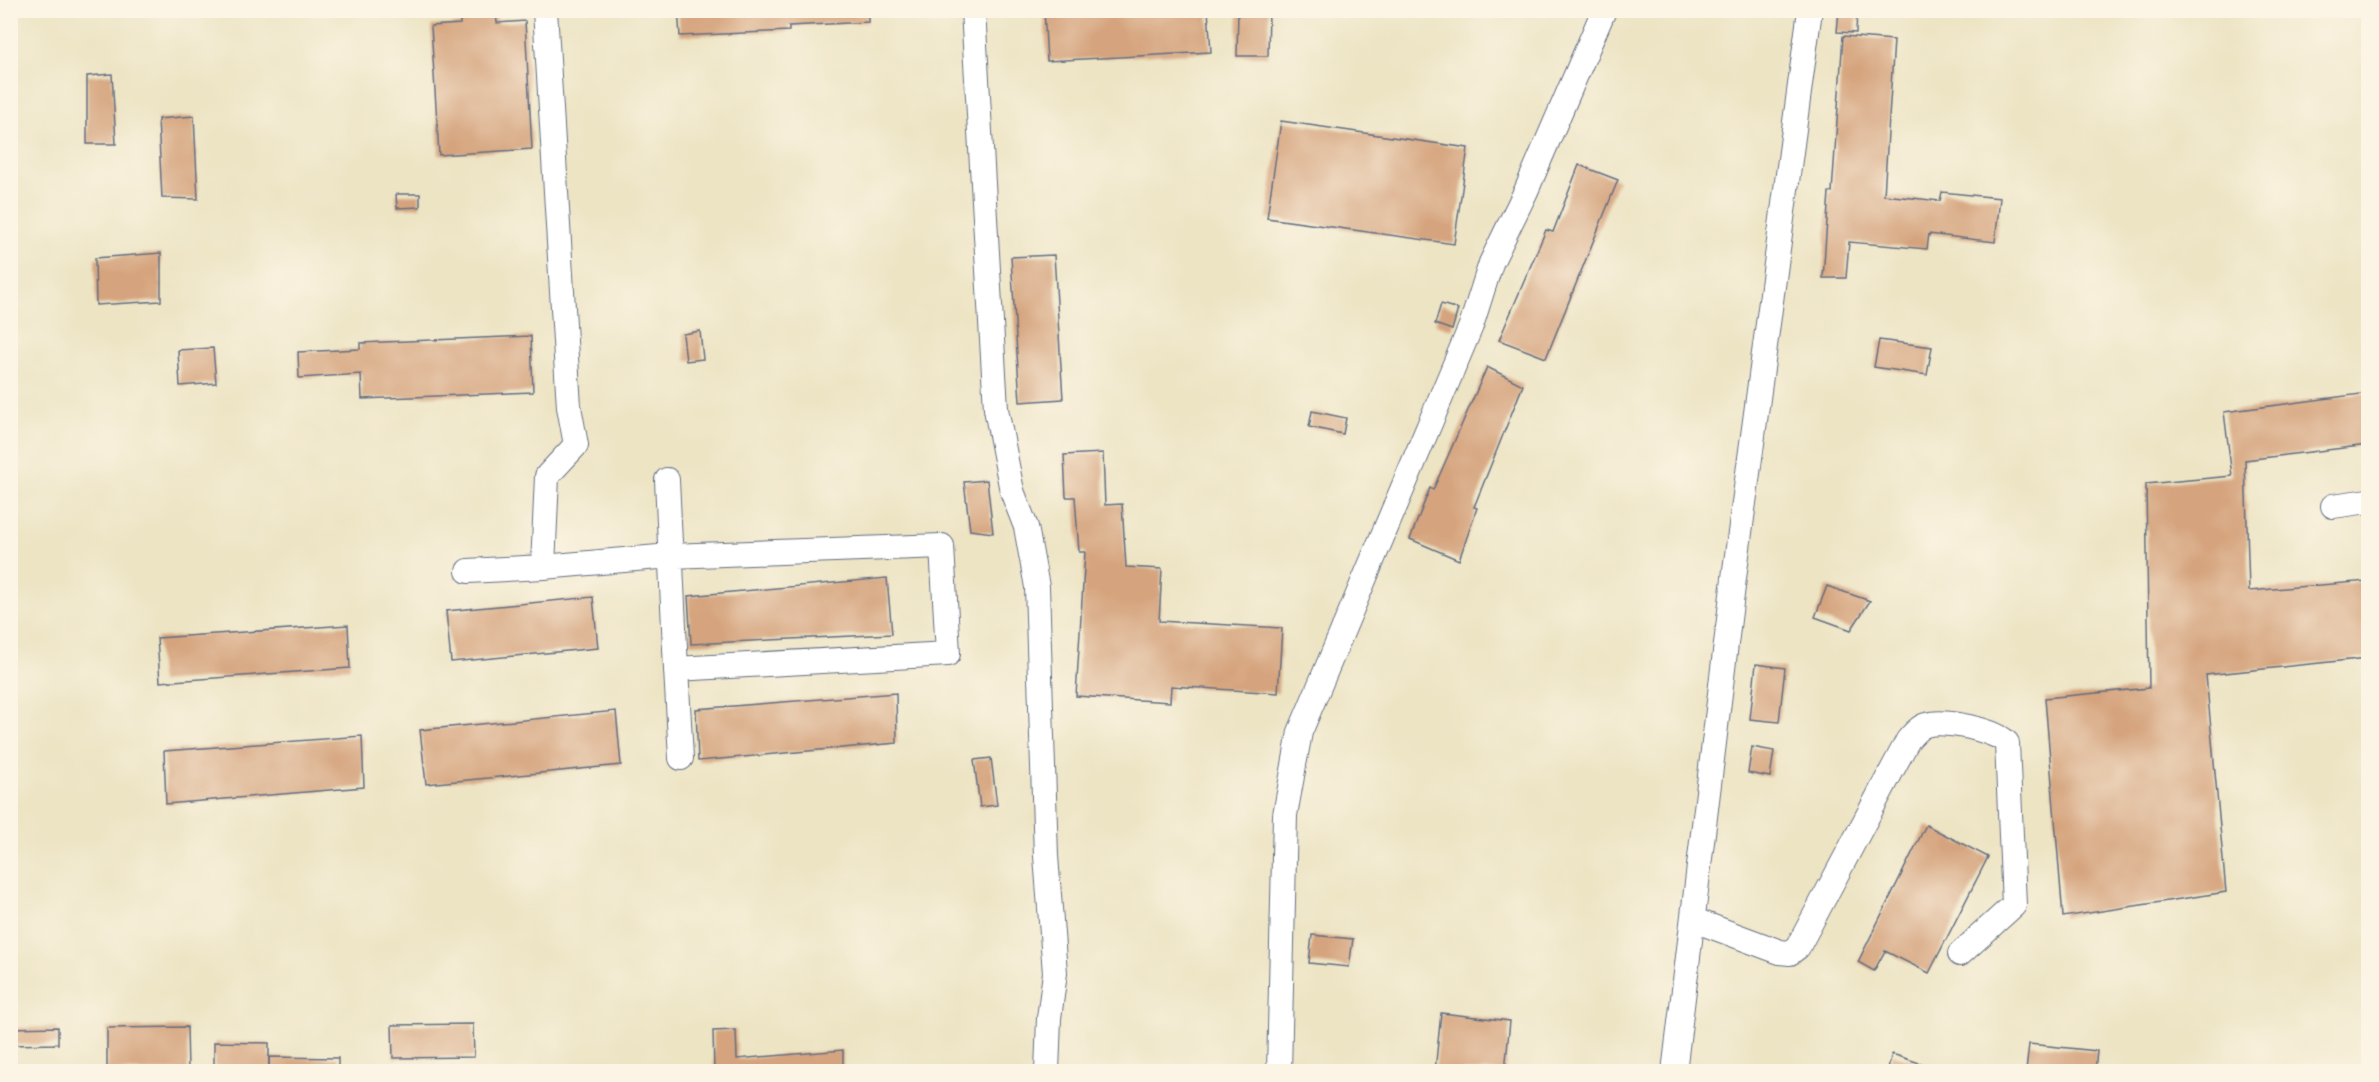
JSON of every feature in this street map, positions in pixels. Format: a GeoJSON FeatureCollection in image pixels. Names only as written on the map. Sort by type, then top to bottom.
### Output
{"type":"FeatureCollection","features":[{"type":"Feature","properties":{"kind":"street"},"geometry":{"type":"LineString","coordinates":[[543,567],[547,476],[576,445],[569,407],[544,10]]}},
{"type":"Feature","properties":{"kind":"street"},"geometry":{"type":"LineString","coordinates":[[973,10],[996,409],[1012,491],[1026,527],[1037,587],[1046,856],[1055,973],[1049,1018],[1047,1071]]}},
{"type":"Feature","properties":{"kind":"street"},"geometry":{"type":"LineString","coordinates":[[1279,1071],[1285,815],[1300,732],[1471,326],[1491,263],[1526,191],[1604,10]]}},
{"type":"Feature","properties":{"kind":"street"},"geometry":{"type":"LineString","coordinates":[[1674,1071],[1735,570],[1810,10]]}},
{"type":"Feature","properties":{"kind":"street"},"geometry":{"type":"LineString","coordinates":[[667,480],[681,758]]}},
{"type":"Feature","properties":{"kind":"street"},"geometry":{"type":"LineString","coordinates":[[2333,506],[2368,501]]}},
{"type":"Feature","properties":{"kind":"street"},"geometry":{"type":"LineString","coordinates":[[468,571],[670,556],[942,546],[948,654],[676,669]]}},
{"type":"Feature","properties":{"kind":"street"},"geometry":{"type":"LineString","coordinates":[[1694,920],[1780,952],[1790,953],[1797,947],[1908,740],[1925,725],[1941,723],[1994,733],[2007,743],[2014,905],[1960,954]]}},
{"type":"Feature","properties":{"kind":"building"},"geometry":{"type":"Polygon","coordinates":[[[678,10],[868,10],[868,22],[789,26],[789,31],[680,36],[678,10]]]}},
{"type":"Feature","properties":{"kind":"building"},"geometry":{"type":"Polygon","coordinates":[[[1044,10],[1208,10],[1211,52],[1047,61],[1044,10]]]}},
{"type":"Feature","properties":{"kind":"building"},"geometry":{"type":"Polygon","coordinates":[[[1238,10],[1269,10],[1268,56],[1237,56],[1238,10]]]}},
{"type":"Feature","properties":{"kind":"building"},"geometry":{"type":"Polygon","coordinates":[[[1839,10],[1857,10],[1856,33],[1837,32],[1839,10]]]}},
{"type":"Feature","properties":{"kind":"building"},"geometry":{"type":"Polygon","coordinates":[[[496,13],[497,23],[525,21],[532,149],[439,155],[431,26],[460,24],[460,15],[496,13]]]}},
{"type":"Feature","properties":{"kind":"building"},"geometry":{"type":"Polygon","coordinates":[[[1843,36],[1894,40],[1884,195],[1940,201],[1942,192],[2000,198],[1995,242],[1929,234],[1927,249],[1849,242],[1846,278],[1823,278],[1829,192],[1832,192],[1843,36]]]}},
{"type":"Feature","properties":{"kind":"building"},"geometry":{"type":"Polygon","coordinates":[[[112,74],[116,144],[87,144],[87,76],[112,74]]]}},
{"type":"Feature","properties":{"kind":"building"},"geometry":{"type":"Polygon","coordinates":[[[194,116],[198,199],[162,198],[158,119],[194,116]]]}},
{"type":"Feature","properties":{"kind":"building"},"geometry":{"type":"Polygon","coordinates":[[[1281,121],[1468,148],[1454,244],[1267,218],[1281,121]]]}},
{"type":"Feature","properties":{"kind":"building"},"geometry":{"type":"Polygon","coordinates":[[[1579,165],[1618,180],[1546,358],[1499,340],[1546,230],[1553,232],[1579,165]]]}},
{"type":"Feature","properties":{"kind":"building"},"geometry":{"type":"Polygon","coordinates":[[[396,194],[420,194],[420,207],[397,208],[396,194]]]}},
{"type":"Feature","properties":{"kind":"building"},"geometry":{"type":"Polygon","coordinates":[[[161,253],[161,301],[96,305],[95,258],[161,253]]]}},
{"type":"Feature","properties":{"kind":"building"},"geometry":{"type":"Polygon","coordinates":[[[1054,255],[1063,399],[1020,402],[1011,257],[1054,255]]]}},
{"type":"Feature","properties":{"kind":"building"},"geometry":{"type":"Polygon","coordinates":[[[1441,304],[1458,309],[1452,330],[1435,324],[1441,304]]]}},
{"type":"Feature","properties":{"kind":"building"},"geometry":{"type":"Polygon","coordinates":[[[700,331],[703,359],[686,361],[683,334],[700,331]]]}},
{"type":"Feature","properties":{"kind":"building"},"geometry":{"type":"Polygon","coordinates":[[[531,336],[533,392],[362,399],[361,374],[299,378],[298,352],[360,349],[360,343],[531,336]]]}},
{"type":"Feature","properties":{"kind":"building"},"geometry":{"type":"Polygon","coordinates":[[[1879,340],[1932,347],[1927,375],[1874,367],[1879,340]]]}},
{"type":"Feature","properties":{"kind":"building"},"geometry":{"type":"Polygon","coordinates":[[[213,348],[216,383],[180,386],[178,350],[213,348]]]}},
{"type":"Feature","properties":{"kind":"building"},"geometry":{"type":"Polygon","coordinates":[[[1487,367],[1523,385],[1474,507],[1477,508],[1459,560],[1410,539],[1430,488],[1433,490],[1487,367]]]}},
{"type":"Feature","properties":{"kind":"building"},"geometry":{"type":"Polygon","coordinates":[[[2368,393],[2368,445],[2245,460],[2249,591],[2368,581],[2368,658],[2206,675],[2226,892],[2063,917],[2045,698],[2149,688],[2146,484],[2232,476],[2224,412],[2368,393]]]}},
{"type":"Feature","properties":{"kind":"building"},"geometry":{"type":"Polygon","coordinates":[[[1312,411],[1346,418],[1343,434],[1309,427],[1312,411]]]}},
{"type":"Feature","properties":{"kind":"building"},"geometry":{"type":"Polygon","coordinates":[[[1103,453],[1105,505],[1122,504],[1126,567],[1162,569],[1159,621],[1282,628],[1278,693],[1171,686],[1170,702],[1076,696],[1085,552],[1079,552],[1075,497],[1066,497],[1064,455],[1103,453]]]}},
{"type":"Feature","properties":{"kind":"building"},"geometry":{"type":"Polygon","coordinates":[[[987,480],[993,533],[970,530],[964,482],[987,480]]]}},
{"type":"Feature","properties":{"kind":"building"},"geometry":{"type":"Polygon","coordinates":[[[887,578],[892,634],[691,644],[688,596],[887,578]]]}},
{"type":"Feature","properties":{"kind":"building"},"geometry":{"type":"Polygon","coordinates":[[[1827,586],[1870,601],[1851,630],[1815,617],[1827,586]]]}},
{"type":"Feature","properties":{"kind":"building"},"geometry":{"type":"Polygon","coordinates":[[[593,597],[598,648],[451,662],[446,611],[593,597]]]}},
{"type":"Feature","properties":{"kind":"building"},"geometry":{"type":"Polygon","coordinates":[[[348,625],[350,668],[160,682],[157,638],[348,625]]]}},
{"type":"Feature","properties":{"kind":"building"},"geometry":{"type":"Polygon","coordinates":[[[1756,664],[1785,668],[1779,722],[1750,719],[1756,664]]]}},
{"type":"Feature","properties":{"kind":"building"},"geometry":{"type":"Polygon","coordinates":[[[896,693],[897,743],[698,761],[696,709],[896,693]]]}},
{"type":"Feature","properties":{"kind":"building"},"geometry":{"type":"Polygon","coordinates":[[[616,711],[621,765],[426,784],[420,730],[616,711]]]}},
{"type":"Feature","properties":{"kind":"building"},"geometry":{"type":"Polygon","coordinates":[[[362,736],[364,787],[166,804],[164,751],[362,736]]]}},
{"type":"Feature","properties":{"kind":"building"},"geometry":{"type":"Polygon","coordinates":[[[1752,747],[1774,751],[1770,777],[1748,773],[1752,747]]]}},
{"type":"Feature","properties":{"kind":"building"},"geometry":{"type":"Polygon","coordinates":[[[991,758],[997,805],[980,807],[974,760],[991,758]]]}},
{"type":"Feature","properties":{"kind":"building"},"geometry":{"type":"Polygon","coordinates":[[[1926,825],[1988,857],[1929,973],[1885,951],[1874,971],[1858,962],[1926,825]]]}},
{"type":"Feature","properties":{"kind":"building"},"geometry":{"type":"Polygon","coordinates":[[[1312,935],[1353,939],[1349,967],[1309,963],[1312,935]]]}},
{"type":"Feature","properties":{"kind":"building"},"geometry":{"type":"Polygon","coordinates":[[[1441,1013],[1510,1021],[1505,1071],[1435,1071],[1441,1013]]]}},
{"type":"Feature","properties":{"kind":"building"},"geometry":{"type":"Polygon","coordinates":[[[473,1024],[474,1057],[393,1058],[392,1025],[473,1024]]]}},
{"type":"Feature","properties":{"kind":"building"},"geometry":{"type":"Polygon","coordinates":[[[58,1027],[58,1044],[10,1045],[10,1028],[58,1027]]]}},
{"type":"Feature","properties":{"kind":"building"},"geometry":{"type":"Polygon","coordinates":[[[187,1027],[188,1071],[107,1071],[107,1028],[187,1027]]]}},
{"type":"Feature","properties":{"kind":"building"},"geometry":{"type":"Polygon","coordinates":[[[736,1030],[737,1059],[843,1050],[843,1071],[714,1071],[713,1031],[736,1030]]]}},
{"type":"Feature","properties":{"kind":"building"},"geometry":{"type":"Polygon","coordinates":[[[214,1042],[269,1043],[269,1068],[214,1067],[214,1042]]]}},
{"type":"Feature","properties":{"kind":"building"},"geometry":{"type":"Polygon","coordinates":[[[2029,1044],[2097,1051],[2095,1071],[2026,1071],[2029,1044]]]}},
{"type":"Feature","properties":{"kind":"building"},"geometry":{"type":"Polygon","coordinates":[[[1892,1054],[1938,1069],[1937,1071],[1887,1071],[1892,1054]]]}},
{"type":"Feature","properties":{"kind":"building"},"geometry":{"type":"Polygon","coordinates":[[[269,1057],[338,1058],[338,1071],[269,1071],[269,1057]]]}}]}
